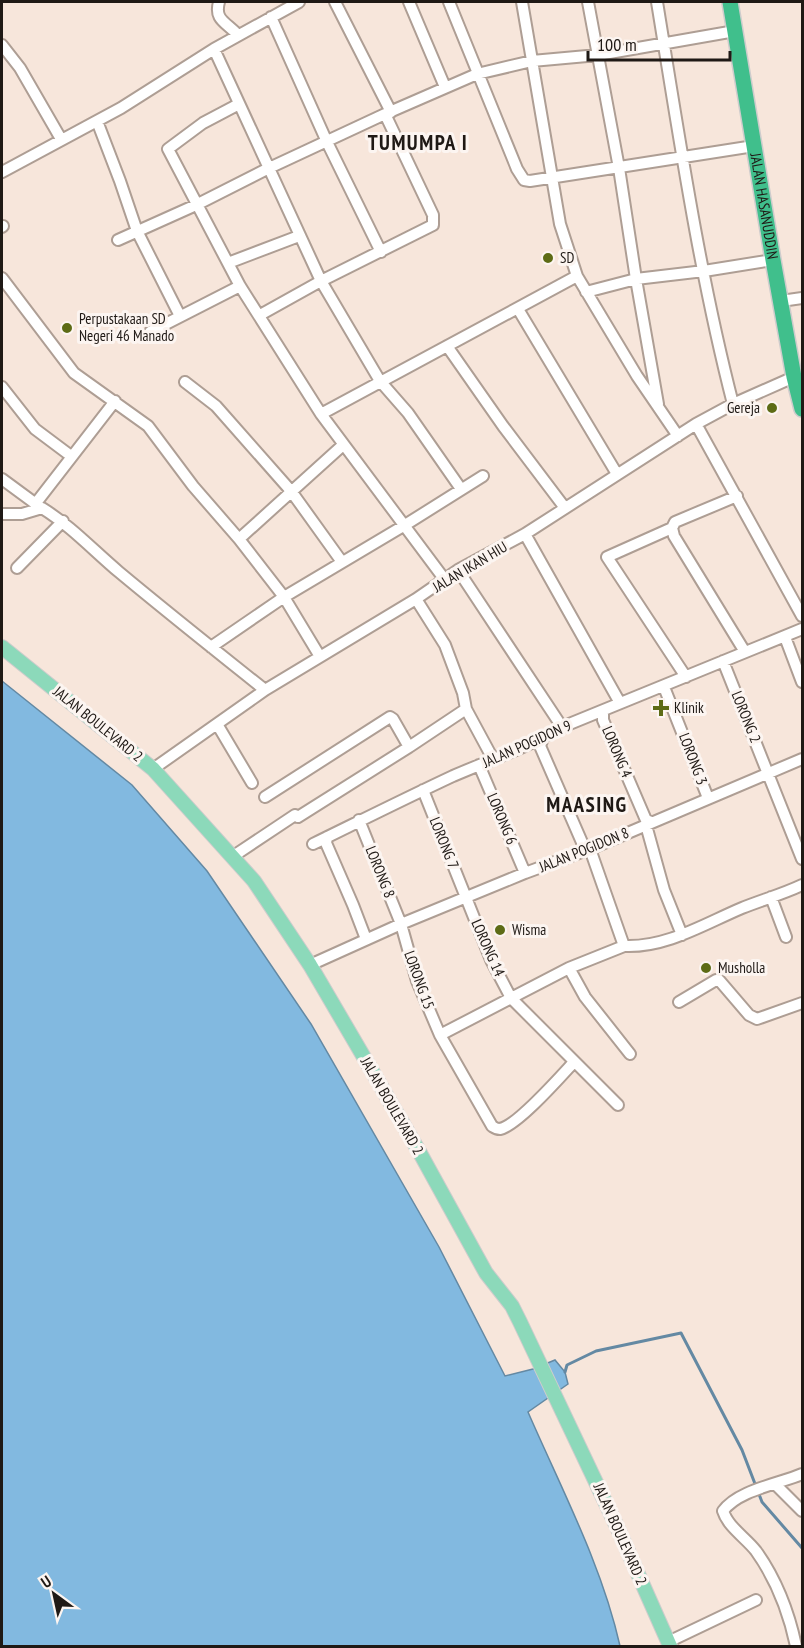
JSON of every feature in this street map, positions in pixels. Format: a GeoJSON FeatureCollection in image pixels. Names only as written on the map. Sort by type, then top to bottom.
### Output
{"type":"FeatureCollection","features":[{"type":"Feature","properties":{"kind":"highway","name":"JALAN HASANUDDIN"},"geometry":{"type":"LineString","coordinates":[[730,2],[773,260],[802,409]]}},
{"type":"Feature","properties":{"kind":"main road","name":"JALAN BOULEVARD 2"},"geometry":{"type":"LineString","coordinates":[[2,647],[153,769],[254,881],[310,965],[420,1152],[486,1273],[512,1306],[620,1532],[669,1644]]}},
{"type":"Feature","properties":{"kind":"street"},"geometry":{"type":"LineString","coordinates":[[219,2],[216,11],[218,16],[238,35]]}},
{"type":"Feature","properties":{"kind":"street"},"geometry":{"type":"LineString","coordinates":[[3,168],[121,108],[214,49],[300,2]]}},
{"type":"Feature","properties":{"kind":"street"},"geometry":{"type":"LineString","coordinates":[[260,315],[321,281],[426,230],[435,222],[388,113],[335,2]]}},
{"type":"Feature","properties":{"kind":"street"},"geometry":{"type":"LineString","coordinates":[[409,2],[445,87]]}},
{"type":"Feature","properties":{"kind":"street"},"geometry":{"type":"LineString","coordinates":[[448,2],[521,177],[530,181],[754,146]]}},
{"type":"Feature","properties":{"kind":"street"},"geometry":{"type":"LineString","coordinates":[[522,2],[554,176],[560,224],[577,276],[678,436]]}},
{"type":"Feature","properties":{"kind":"street"},"geometry":{"type":"LineString","coordinates":[[588,2],[619,168],[658,404]]}},
{"type":"Feature","properties":{"kind":"street"},"geometry":{"type":"LineString","coordinates":[[657,2],[704,271],[733,404]]}},
{"type":"Feature","properties":{"kind":"street"},"geometry":{"type":"LineString","coordinates":[[271,16],[327,142],[381,252]]}},
{"type":"Feature","properties":{"kind":"street"},"geometry":{"type":"LineString","coordinates":[[118,240],[388,113],[477,74],[532,61],[597,55],[735,31]]}},
{"type":"Feature","properties":{"kind":"street"},"geometry":{"type":"LineString","coordinates":[[2,45],[20,68],[61,139]]}},
{"type":"Feature","properties":{"kind":"street"},"geometry":{"type":"LineString","coordinates":[[214,49],[267,169],[321,281],[380,381],[408,413],[461,489]]}},
{"type":"Feature","properties":{"kind":"street"},"geometry":{"type":"LineString","coordinates":[[239,104],[204,123],[168,149],[240,286],[321,414],[445,580]]}},
{"type":"Feature","properties":{"kind":"street"},"geometry":{"type":"LineString","coordinates":[[97,121],[137,231],[180,316]]}},
{"type":"Feature","properties":{"kind":"street"},"geometry":{"type":"LineString","coordinates":[[228,263],[299,236]]}},
{"type":"Feature","properties":{"kind":"street"},"geometry":{"type":"LineString","coordinates":[[586,292],[636,279],[773,260]]}},
{"type":"Feature","properties":{"kind":"street"},"geometry":{"type":"LineString","coordinates":[[321,414],[577,276]]}},
{"type":"Feature","properties":{"kind":"street"},"geometry":{"type":"LineString","coordinates":[[2,278],[74,373],[148,426],[193,486],[239,539],[284,597],[320,655]]}},
{"type":"Feature","properties":{"kind":"street"},"geometry":{"type":"LineString","coordinates":[[150,332],[240,286]]}},
{"type":"Feature","properties":{"kind":"street"},"geometry":{"type":"LineString","coordinates":[[781,301],[802,298]]}},
{"type":"Feature","properties":{"kind":"street"},"geometry":{"type":"LineString","coordinates":[[518,309],[617,474]]}},
{"type":"Feature","properties":{"kind":"street"},"geometry":{"type":"LineString","coordinates":[[447,346],[503,426],[565,508]]}},
{"type":"Feature","properties":{"kind":"street","name":"JALAN IKAN HIU"},"geometry":{"type":"LineString","coordinates":[[153,769],[265,690],[320,655],[416,599],[458,570],[525,534],[696,424],[794,376]]}},
{"type":"Feature","properties":{"kind":"street"},"geometry":{"type":"LineString","coordinates":[[185,382],[216,406],[291,491],[342,562]]}},
{"type":"Feature","properties":{"kind":"street"},"geometry":{"type":"LineString","coordinates":[[2,387],[35,429],[71,456]]}},
{"type":"Feature","properties":{"kind":"street"},"geometry":{"type":"LineString","coordinates":[[2,514],[22,514],[39,506],[71,456],[115,401]]}},
{"type":"Feature","properties":{"kind":"street"},"geometry":{"type":"LineString","coordinates":[[696,424],[802,616]]}},
{"type":"Feature","properties":{"kind":"street"},"geometry":{"type":"LineString","coordinates":[[239,539],[344,445]]}},
{"type":"Feature","properties":{"kind":"street"},"geometry":{"type":"LineString","coordinates":[[211,647],[284,597],[483,476]]}},
{"type":"Feature","properties":{"kind":"street"},"geometry":{"type":"LineString","coordinates":[[2,479],[63,521],[99,554],[265,690]]}},
{"type":"Feature","properties":{"kind":"street"},"geometry":{"type":"LineString","coordinates":[[686,677],[607,557],[672,528],[675,522],[737,496]]}},
{"type":"Feature","properties":{"kind":"street"},"geometry":{"type":"LineString","coordinates":[[17,568],[63,521]]}},
{"type":"Feature","properties":{"kind":"street"},"geometry":{"type":"LineString","coordinates":[[672,528],[674,536],[745,652]]}},
{"type":"Feature","properties":{"kind":"street"},"geometry":{"type":"LineString","coordinates":[[525,534],[620,703]]}},
{"type":"Feature","properties":{"kind":"street"},"geometry":{"type":"LineString","coordinates":[[458,570],[562,727]]}},
{"type":"Feature","properties":{"kind":"street"},"geometry":{"type":"LineString","coordinates":[[416,599],[445,645],[463,693],[466,709],[493,759]]}},
{"type":"Feature","properties":{"kind":"street","name":"JALAN POGIDON 9"},"geometry":{"type":"LineString","coordinates":[[313,844],[359,820],[543,738],[562,727],[802,630]]}},
{"type":"Feature","properties":{"kind":"street"},"geometry":{"type":"LineString","coordinates":[[784,637],[802,682]]}},
{"type":"Feature","properties":{"kind":"street","name":"LORONG 2"},"geometry":{"type":"LineString","coordinates":[[723,661],[770,773],[802,859]]}},
{"type":"Feature","properties":{"kind":"street","name":"LORONG 3"},"geometry":{"type":"LineString","coordinates":[[664,687],[708,798]]}},
{"type":"Feature","properties":{"kind":"street"},"geometry":{"type":"LineString","coordinates":[[232,857],[295,815],[298,817],[466,709]]}},
{"type":"Feature","properties":{"kind":"street","name":"LORONG 4"},"geometry":{"type":"LineString","coordinates":[[603,711],[603,720],[648,824],[664,890],[682,935]]}},
{"type":"Feature","properties":{"kind":"street"},"geometry":{"type":"LineString","coordinates":[[265,797],[390,717],[409,747]]}},
{"type":"Feature","properties":{"kind":"street"},"geometry":{"type":"LineString","coordinates":[[217,724],[252,783]]}},
{"type":"Feature","properties":{"kind":"street"},"geometry":{"type":"LineString","coordinates":[[543,738],[540,746],[584,847],[590,849],[624,946]]}},
{"type":"Feature","properties":{"kind":"street","name":"JALAN POGIDON 8"},"geometry":{"type":"LineString","coordinates":[[310,965],[401,924],[590,849],[802,759]]}},
{"type":"Feature","properties":{"kind":"street","name":"LORONG 6"},"geometry":{"type":"LineString","coordinates":[[479,765],[525,873]]}},
{"type":"Feature","properties":{"kind":"street","name":"LORONG 7"},"geometry":{"type":"LineString","coordinates":[[423,790],[466,897]]}},
{"type":"Feature","properties":{"kind":"street","name":"LORONG 8"},"geometry":{"type":"LineString","coordinates":[[359,820],[401,924]]}},
{"type":"Feature","properties":{"kind":"street"},"geometry":{"type":"LineString","coordinates":[[327,837],[326,843],[366,939]]}},
{"type":"Feature","properties":{"kind":"street"},"geometry":{"type":"LineString","coordinates":[[440,1035],[569,968],[624,946],[636,947],[682,935],[802,885]]}},
{"type":"Feature","properties":{"kind":"street","name":"LORONG 14"},"geometry":{"type":"LineString","coordinates":[[466,897],[491,960],[511,998],[618,1105]]}},
{"type":"Feature","properties":{"kind":"street"},"geometry":{"type":"LineString","coordinates":[[771,897],[786,937]]}},
{"type":"Feature","properties":{"kind":"street","name":"LORONG 15"},"geometry":{"type":"LineString","coordinates":[[401,924],[417,981],[440,1035],[492,1126],[502,1128],[521,1114],[574,1062]]}},
{"type":"Feature","properties":{"kind":"street"},"geometry":{"type":"LineString","coordinates":[[569,968],[585,997],[630,1054]]}},
{"type":"Feature","properties":{"kind":"street"},"geometry":{"type":"LineString","coordinates":[[679,1002],[718,980],[748,1015],[754,1018],[802,1003]]}},
{"type":"Feature","properties":{"kind":"street"},"geometry":{"type":"LineString","coordinates":[[796,1647],[798,1629],[774,1582],[761,1558],[723,1514],[723,1509],[748,1493],[802,1474]]}},
{"type":"Feature","properties":{"kind":"street"},"geometry":{"type":"LineString","coordinates":[[771,1486],[802,1511]]}},
{"type":"Feature","properties":{"kind":"street"},"geometry":{"type":"LineString","coordinates":[[669,1644],[756,1600]]}},
{"type":"Feature","properties":{"kind":"water"},"geometry":{"type":"Polygon","coordinates":[[[2,681],[132,785],[207,871],[311,1024],[439,1247],[505,1376],[533,1369],[555,1360],[565,1372],[568,1384],[528,1412],[592,1556],[620,1646],[2,1646],[2,681]]]}},
{"type":"Feature","properties":{"kind":"waterway"},"geometry":{"type":"LineString","coordinates":[[565,1372],[567,1365],[596,1351],[681,1333],[742,1450],[762,1502],[802,1548]]}},
{"type":"Feature","properties":{"kind":"place","name":"SD"},"geometry":{"type":"Point","coordinates":[548,258]}},
{"type":"Feature","properties":{"kind":"place","name":"Perpustakaan SD Negeri 46 Manado"},"geometry":{"type":"Point","coordinates":[67,328]}},
{"type":"Feature","properties":{"kind":"place","name":"Gereja"},"geometry":{"type":"Point","coordinates":[772,408]}},
{"type":"Feature","properties":{"kind":"place","name":"Klinik"},"geometry":{"type":"Point","coordinates":[661,708]}},
{"type":"Feature","properties":{"kind":"place","name":"Wisma"},"geometry":{"type":"Point","coordinates":[500,930]}},
{"type":"Feature","properties":{"kind":"place","name":"Musholla"},"geometry":{"type":"Point","coordinates":[706,968]}},
{"type":"Feature","properties":{"kind":"district","name":"TUMUMPA I"},"geometry":{"type":"Point","coordinates":[418,143]}},
{"type":"Feature","properties":{"kind":"district","name":"MAASING"},"geometry":{"type":"Point","coordinates":[587,805]}}]}
